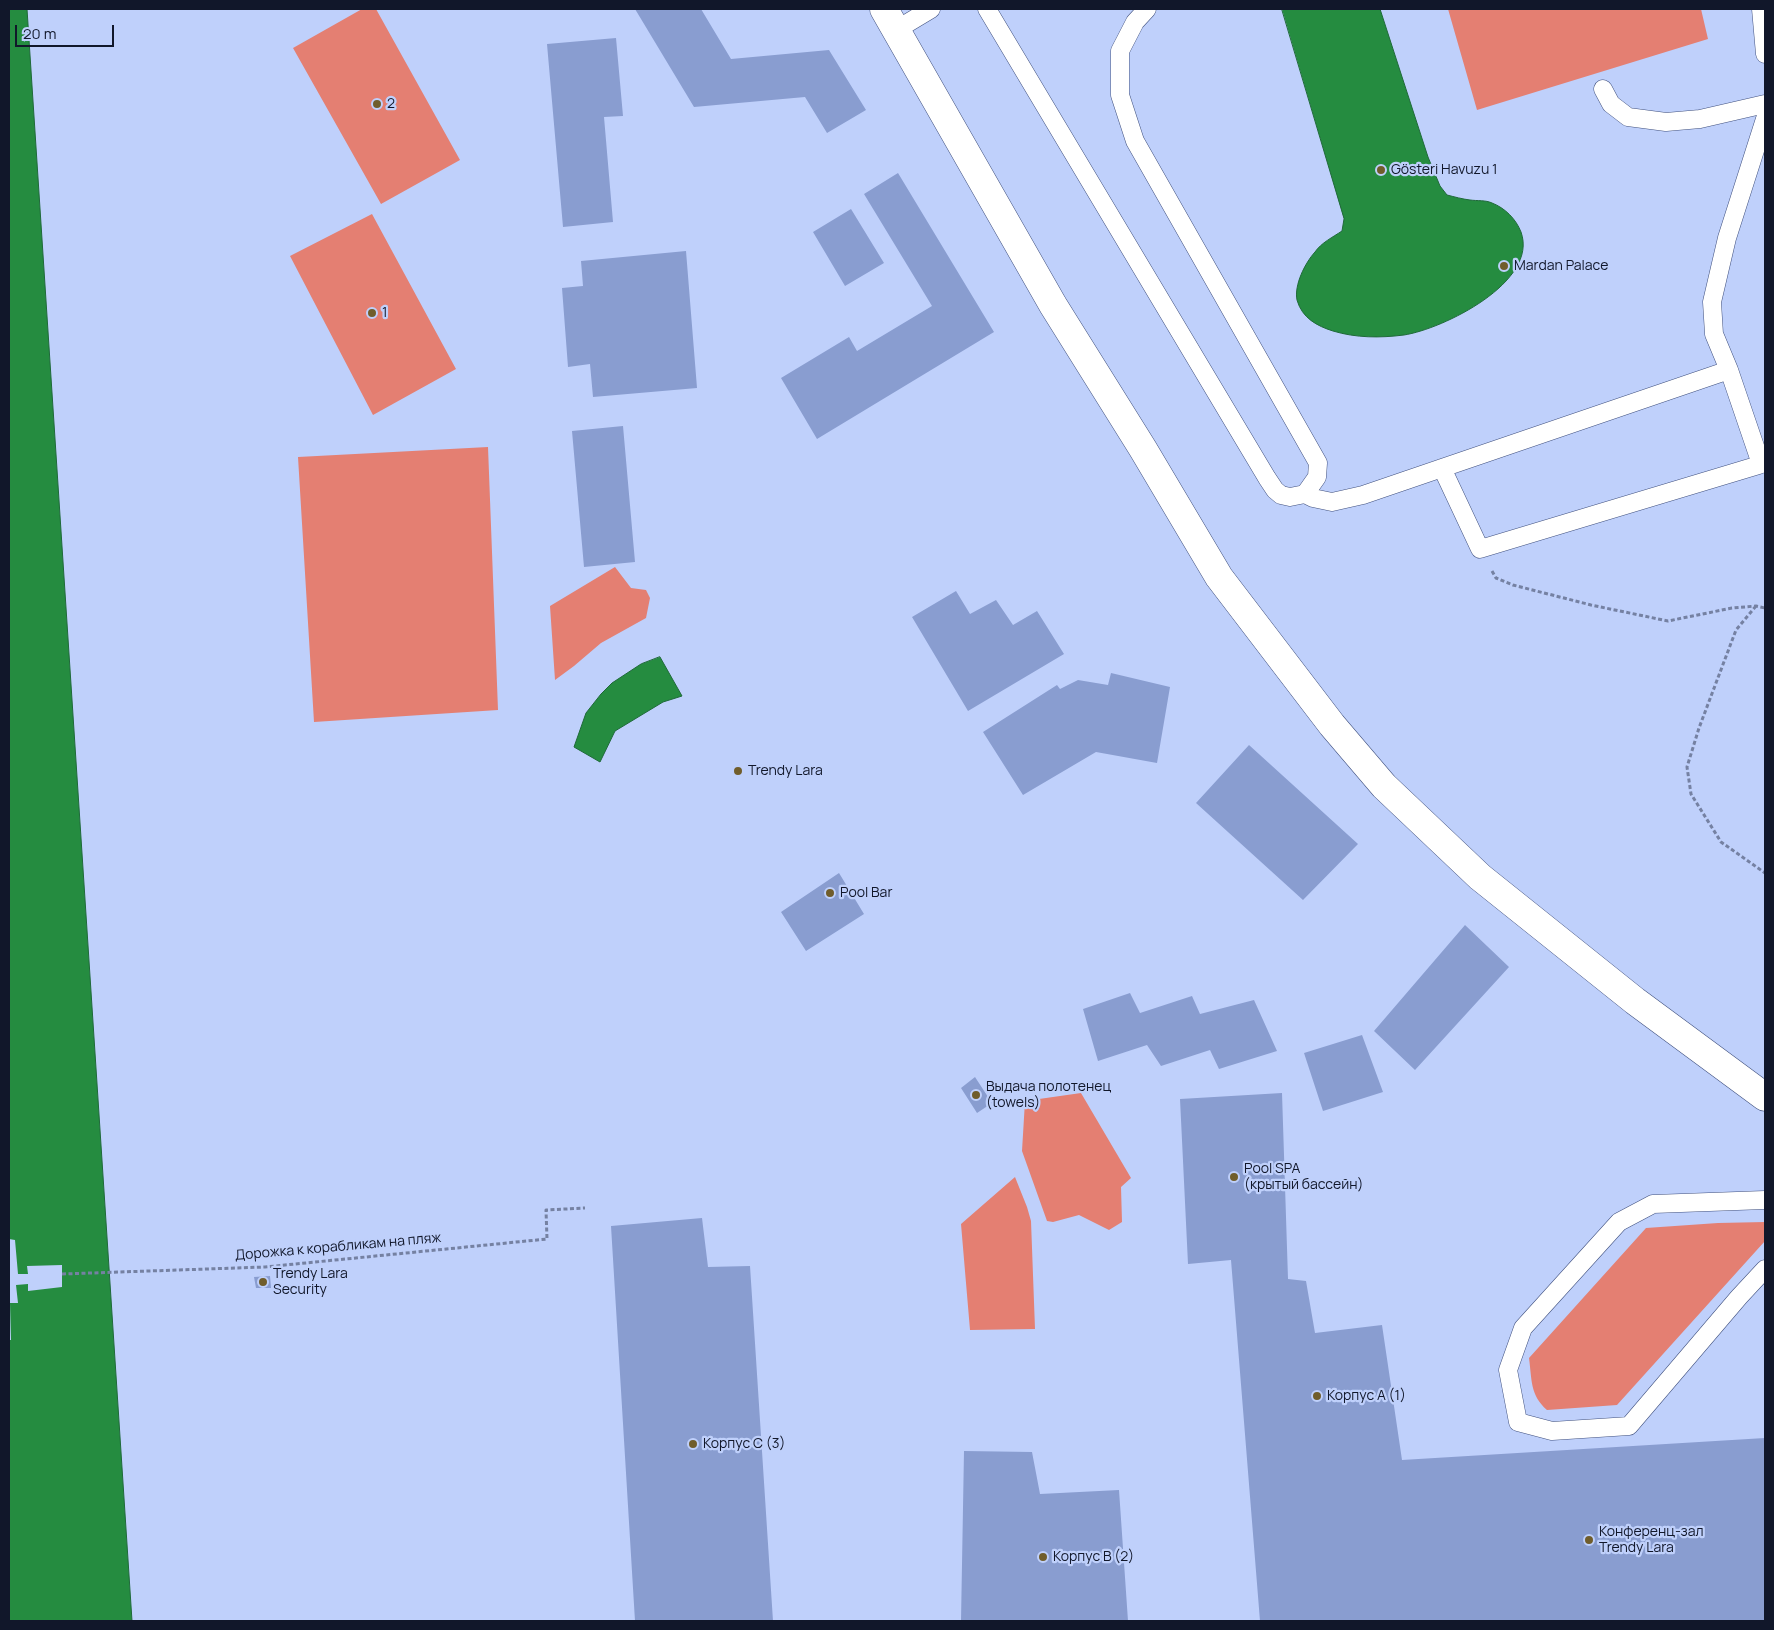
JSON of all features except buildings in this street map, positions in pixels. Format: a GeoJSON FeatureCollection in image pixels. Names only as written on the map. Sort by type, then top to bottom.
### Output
{"type":"FeatureCollection","features":[{"type":"Feature","properties":{"kind":"street"},"geometry":{"type":"LineString","coordinates":[[890,19],[1053,305],[1143,449],[1219,577],[1332,725],[1384,786],[1480,877],[1635,1001],[1765,1097]]}},
{"type":"Feature","properties":{"kind":"lane"},"geometry":{"type":"LineString","coordinates":[[890,19],[931,9]]}},
{"type":"Feature","properties":{"kind":"lane"},"geometry":{"type":"LineString","coordinates":[[987,9],[1275,490],[1281,495],[1290,497],[1306,494],[1313,498],[1332,502],[1363,494],[1728,370]]}},
{"type":"Feature","properties":{"kind":"lane"},"geometry":{"type":"LineString","coordinates":[[1147,9],[1135,22],[1120,51],[1120,95],[1135,142],[1318,462],[1317,477],[1306,494]]}},
{"type":"Feature","properties":{"kind":"lane"},"geometry":{"type":"LineString","coordinates":[[1760,9],[1765,54]]}},
{"type":"Feature","properties":{"kind":"lane"},"geometry":{"type":"LineString","coordinates":[[1603,89],[1611,104],[1628,117],[1666,122],[1700,119],[1765,104]]}},
{"type":"Feature","properties":{"kind":"lane"},"geometry":{"type":"LineString","coordinates":[[1442,468],[1480,549],[1760,465],[1714,334],[1712,302],[1727,238],[1765,119]]}},
{"type":"Feature","properties":{"kind":"lane"},"geometry":{"type":"LineString","coordinates":[[1765,1200],[1653,1204],[1619,1222],[1523,1328],[1508,1370],[1518,1422],[1552,1432],[1629,1426],[1765,1270]]}},
{"type":"Feature","properties":{"kind":"path"},"geometry":{"type":"LineString","coordinates":[[1480,549],[1496,578],[1513,585],[1582,603],[1668,621],[1732,608],[1756,606],[1765,608]]}},
{"type":"Feature","properties":{"kind":"path"},"geometry":{"type":"LineString","coordinates":[[1756,606],[1736,630],[1699,728],[1687,767],[1691,794],[1721,842],[1765,873]]}},
{"type":"Feature","properties":{"kind":"path","name":"Дорожка к корабликам на пляж"},"geometry":{"type":"LineString","coordinates":[[62,1274],[265,1267],[547,1239],[546,1210],[584,1208]]}},
{"type":"Feature","properties":{"kind":"shaded area"},"geometry":{"type":"Polygon","coordinates":[[[9,9],[27,9],[132,1621],[9,1621],[9,9]]]}},
{"type":"Feature","properties":{"kind":"shaded area","name":"2"},"geometry":{"type":"Polygon","coordinates":[[[362,9],[376,9],[460,160],[381,204],[293,48],[362,9]]]}},
{"type":"Feature","properties":{"kind":"shaded area","name":"Gösteri Havuzu 1"},"geometry":{"type":"Polygon","coordinates":[[[1282,9],[1380,9],[1428,157],[1440,186],[1447,195],[1467,200],[1487,201],[1497,205],[1513,218],[1521,232],[1523,251],[1516,268],[1502,285],[1484,300],[1463,313],[1421,331],[1386,337],[1359,336],[1333,331],[1316,324],[1302,312],[1297,300],[1297,288],[1301,274],[1318,249],[1327,240],[1342,231],[1344,219],[1282,9]]]}},
{"type":"Feature","properties":{"kind":"shaded area"},"geometry":{"type":"Polygon","coordinates":[[[1448,9],[1701,9],[1708,39],[1477,110],[1448,9]]]}},
{"type":"Feature","properties":{"kind":"shaded area","name":"1"},"geometry":{"type":"Polygon","coordinates":[[[372,214],[456,369],[373,415],[290,256],[372,214]]]}},
{"type":"Feature","properties":{"kind":"shaded area"},"geometry":{"type":"Polygon","coordinates":[[[488,447],[498,710],[314,722],[298,457],[488,447]]]}},
{"type":"Feature","properties":{"kind":"shaded area"},"geometry":{"type":"Polygon","coordinates":[[[615,567],[631,588],[646,590],[650,598],[646,618],[601,643],[555,680],[550,606],[615,567]]]}},
{"type":"Feature","properties":{"kind":"shaded area"},"geometry":{"type":"Polygon","coordinates":[[[660,657],[682,696],[663,702],[615,731],[600,762],[574,747],[586,713],[601,694],[612,683],[641,664],[660,657]]]}},
{"type":"Feature","properties":{"kind":"shaded area"},"geometry":{"type":"Polygon","coordinates":[[[1081,1093],[1131,1178],[1121,1187],[1122,1222],[1109,1230],[1079,1215],[1053,1222],[1047,1221],[1022,1151],[1025,1101],[1081,1093]]]}},
{"type":"Feature","properties":{"kind":"shaded area"},"geometry":{"type":"Polygon","coordinates":[[[1015,1177],[1031,1221],[1035,1329],[970,1330],[961,1224],[1015,1177]]]}},
{"type":"Feature","properties":{"kind":"shaded area"},"geometry":{"type":"Polygon","coordinates":[[[1765,1222],[1765,1241],[1617,1405],[1547,1410],[1537,1399],[1533,1387],[1529,1358],[1646,1228],[1765,1222]]]}},
{"type":"Feature","properties":{"kind":"pier"},"geometry":{"type":"Polygon","coordinates":[[[9,1239],[15,1240],[18,1274],[28,1274],[27,1266],[62,1265],[62,1287],[28,1291],[28,1284],[16,1285],[18,1303],[10,1303],[11,1340],[9,1340],[9,1239]]]}},
{"type":"Feature","properties":{"kind":"place","name":"2"},"geometry":{"type":"Point","coordinates":[377,104]}},
{"type":"Feature","properties":{"kind":"place","name":"Gösteri Havuzu 1"},"geometry":{"type":"Point","coordinates":[1381,170]}},
{"type":"Feature","properties":{"kind":"place","name":"Mardan Palace"},"geometry":{"type":"Point","coordinates":[1504,266]}},
{"type":"Feature","properties":{"kind":"place","name":"1"},"geometry":{"type":"Point","coordinates":[372,313]}},
{"type":"Feature","properties":{"kind":"place","name":"Trendy Lara"},"geometry":{"type":"Point","coordinates":[738,771]}},
{"type":"Feature","properties":{"kind":"place","name":"Pool Bar"},"geometry":{"type":"Point","coordinates":[830,893]}},
{"type":"Feature","properties":{"kind":"place","name":"Выдача полотенец (towels)"},"geometry":{"type":"Point","coordinates":[976,1095]}},
{"type":"Feature","properties":{"kind":"place","name":"Pool SPA (крытый бассейн)"},"geometry":{"type":"Point","coordinates":[1234,1177]}},
{"type":"Feature","properties":{"kind":"place","name":"Trendy Lara Security"},"geometry":{"type":"Point","coordinates":[263,1282]}},
{"type":"Feature","properties":{"kind":"place","name":"Корпус A (1)"},"geometry":{"type":"Point","coordinates":[1317,1396]}},
{"type":"Feature","properties":{"kind":"place","name":"Корпус C (3)"},"geometry":{"type":"Point","coordinates":[693,1444]}},
{"type":"Feature","properties":{"kind":"place","name":"Конференц-зал Trendy Lara"},"geometry":{"type":"Point","coordinates":[1589,1540]}},
{"type":"Feature","properties":{"kind":"place","name":"Корпус B (2)"},"geometry":{"type":"Point","coordinates":[1043,1557]}}]}
